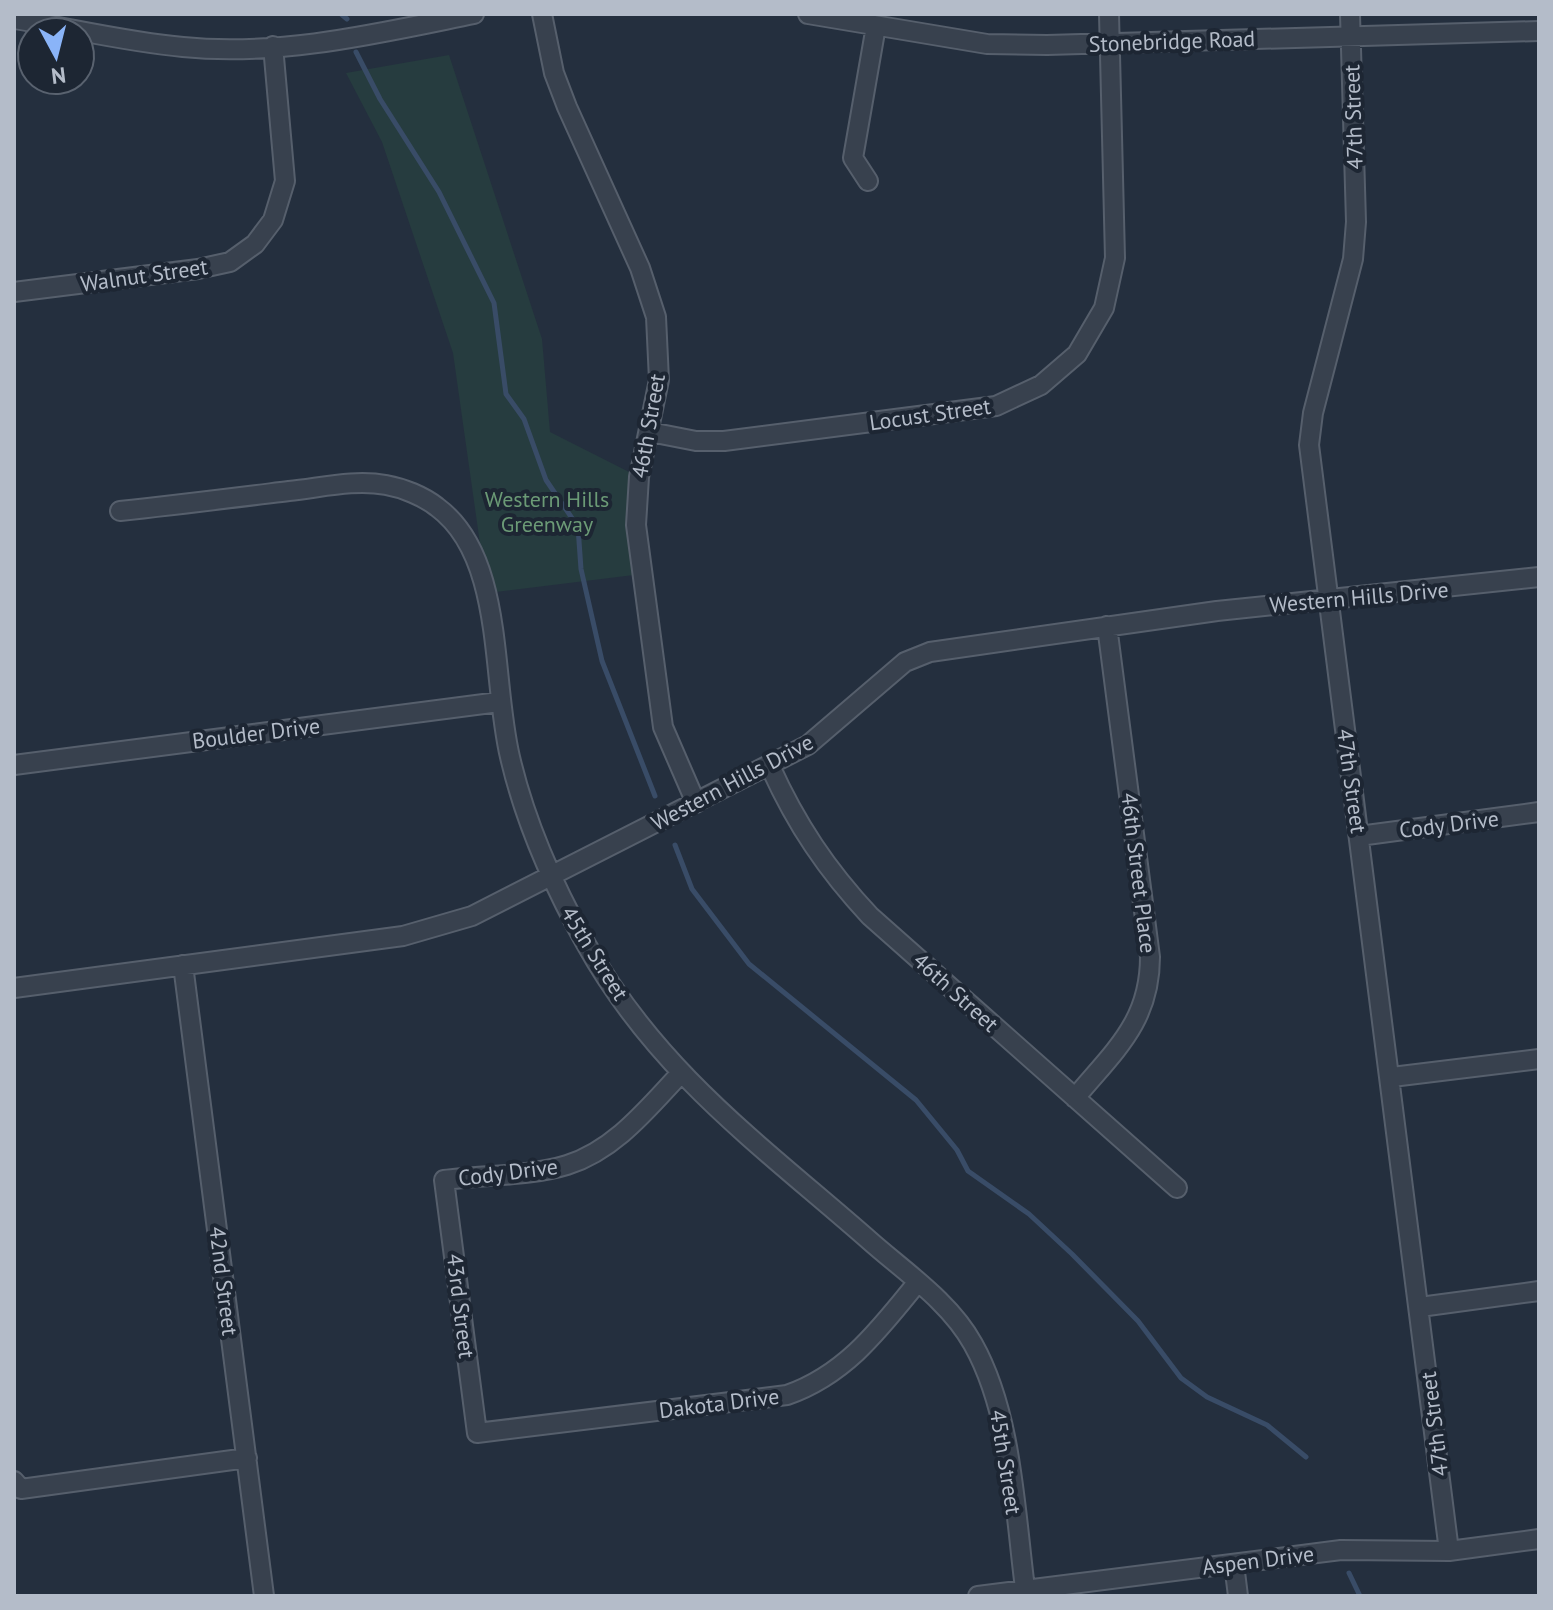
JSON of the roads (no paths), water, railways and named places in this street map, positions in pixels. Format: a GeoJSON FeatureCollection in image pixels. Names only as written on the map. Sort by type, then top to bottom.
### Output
{"type":"FeatureCollection","features":[{"type":"Feature","properties":{"kind":"street"},"geometry":{"type":"LineString","coordinates":[[96,26],[183,47],[273,46],[474,14]]}},
{"type":"Feature","properties":{"kind":"street","name":"46th Street"},"geometry":{"type":"LineString","coordinates":[[542,14],[563,96],[640,268],[656,317],[659,380],[639,477],[636,525],[657,697],[673,756],[696,803]]}},
{"type":"Feature","properties":{"kind":"street","name":"Stonebridge Road"},"geometry":{"type":"LineString","coordinates":[[808,14],[987,44],[1539,31]]}},
{"type":"Feature","properties":{"kind":"street"},"geometry":{"type":"LineString","coordinates":[[1109,14],[1110,42]]}},
{"type":"Feature","properties":{"kind":"street","name":"47th Street"},"geometry":{"type":"LineString","coordinates":[[1350,14],[1356,222],[1353,259],[1313,413],[1309,445],[1392,1077],[1449,1551]]}},
{"type":"Feature","properties":{"kind":"street"},"geometry":{"type":"LineString","coordinates":[[868,181],[853,158],[876,26]]}},
{"type":"Feature","properties":{"kind":"street","name":"Locust Street"},"geometry":{"type":"LineString","coordinates":[[650,432],[696,441],[735,440],[973,410],[1019,397],[1059,372],[1092,333],[1112,283],[1115,244],[1110,42]]}},
{"type":"Feature","properties":{"kind":"street","name":"Walnut Street"},"geometry":{"type":"LineString","coordinates":[[14,292],[198,269],[230,262],[255,244],[273,220],[285,181],[273,46]]}},
{"type":"Feature","properties":{"kind":"street","name":"45th Street"},"geometry":{"type":"LineString","coordinates":[[120,511],[362,483],[413,493],[436,505],[455,523],[471,544],[482,567],[499,702],[523,801],[552,876],[589,949],[637,1021],[681,1073],[755,1146],[817,1195],[958,1320],[973,1344],[996,1397],[1026,1593]]}},
{"type":"Feature","properties":{"kind":"street","name":"Western Hills Drive"},"geometry":{"type":"LineString","coordinates":[[14,988],[403,936],[472,916],[808,745],[874,686],[917,657],[955,647],[1107,626],[1327,598],[1539,577]]}},
{"type":"Feature","properties":{"kind":"street","name":"46th Street Place"},"geometry":{"type":"LineString","coordinates":[[1075,1098],[1135,1026],[1150,981],[1150,957],[1107,626]]}},
{"type":"Feature","properties":{"kind":"street","name":"Boulder Drive"},"geometry":{"type":"LineString","coordinates":[[14,765],[499,702]]}},
{"type":"Feature","properties":{"kind":"street","name":"46th Street"},"geometry":{"type":"LineString","coordinates":[[770,766],[794,817],[833,876],[870,916],[1177,1188]]}},
{"type":"Feature","properties":{"kind":"street","name":"Cody Drive"},"geometry":{"type":"LineString","coordinates":[[1359,836],[1539,812]]}},
{"type":"Feature","properties":{"kind":"street","name":"42nd Street"},"geometry":{"type":"LineString","coordinates":[[183,965],[264,1596]]}},
{"type":"Feature","properties":{"kind":"street"},"geometry":{"type":"LineString","coordinates":[[1392,1077],[1539,1059]]}},
{"type":"Feature","properties":{"kind":"street","name":"Cody Drive"},"geometry":{"type":"LineString","coordinates":[[444,1180],[564,1166],[584,1158],[631,1126],[681,1073]]}},
{"type":"Feature","properties":{"kind":"street","name":"43rd Street"},"geometry":{"type":"LineString","coordinates":[[444,1180],[477,1433]]}},
{"type":"Feature","properties":{"kind":"street","name":"Dakota Drive"},"geometry":{"type":"LineString","coordinates":[[477,1433],[787,1395],[812,1387],[830,1376],[865,1345],[917,1283]]}},
{"type":"Feature","properties":{"kind":"street"},"geometry":{"type":"LineString","coordinates":[[1420,1307],[1539,1291]]}},
{"type":"Feature","properties":{"kind":"street"},"geometry":{"type":"LineString","coordinates":[[18,1485],[247,1458]]}},
{"type":"Feature","properties":{"kind":"street","name":"Aspen Drive"},"geometry":{"type":"LineString","coordinates":[[978,1596],[1026,1593],[1363,1548],[1449,1551],[1539,1539]]}},
{"type":"Feature","properties":{"kind":"street"},"geometry":{"type":"LineString","coordinates":[[1234,1564],[1238,1596]]}},
{"type":"Feature","properties":{"kind":"waterway"},"geometry":{"type":"LineString","coordinates":[[341,14],[347,19]]}},
{"type":"Feature","properties":{"kind":"waterway"},"geometry":{"type":"LineString","coordinates":[[356,52],[380,99],[439,192],[494,303],[506,394],[524,419],[546,480],[578,527],[581,569],[602,661],[655,796]]}},
{"type":"Feature","properties":{"kind":"waterway"},"geometry":{"type":"LineString","coordinates":[[675,845],[692,889],[749,964],[916,1100],[957,1150],[968,1171],[1029,1214],[1072,1254],[1138,1321],[1181,1378],[1207,1397],[1267,1425],[1306,1457]]}},
{"type":"Feature","properties":{"kind":"waterway"},"geometry":{"type":"LineString","coordinates":[[1349,1573],[1360,1596]]}},
{"type":"Feature","properties":{"kind":"park label","name":"Western Hills Greenway"},"geometry":{"type":"Point","coordinates":[547,512]}}]}
